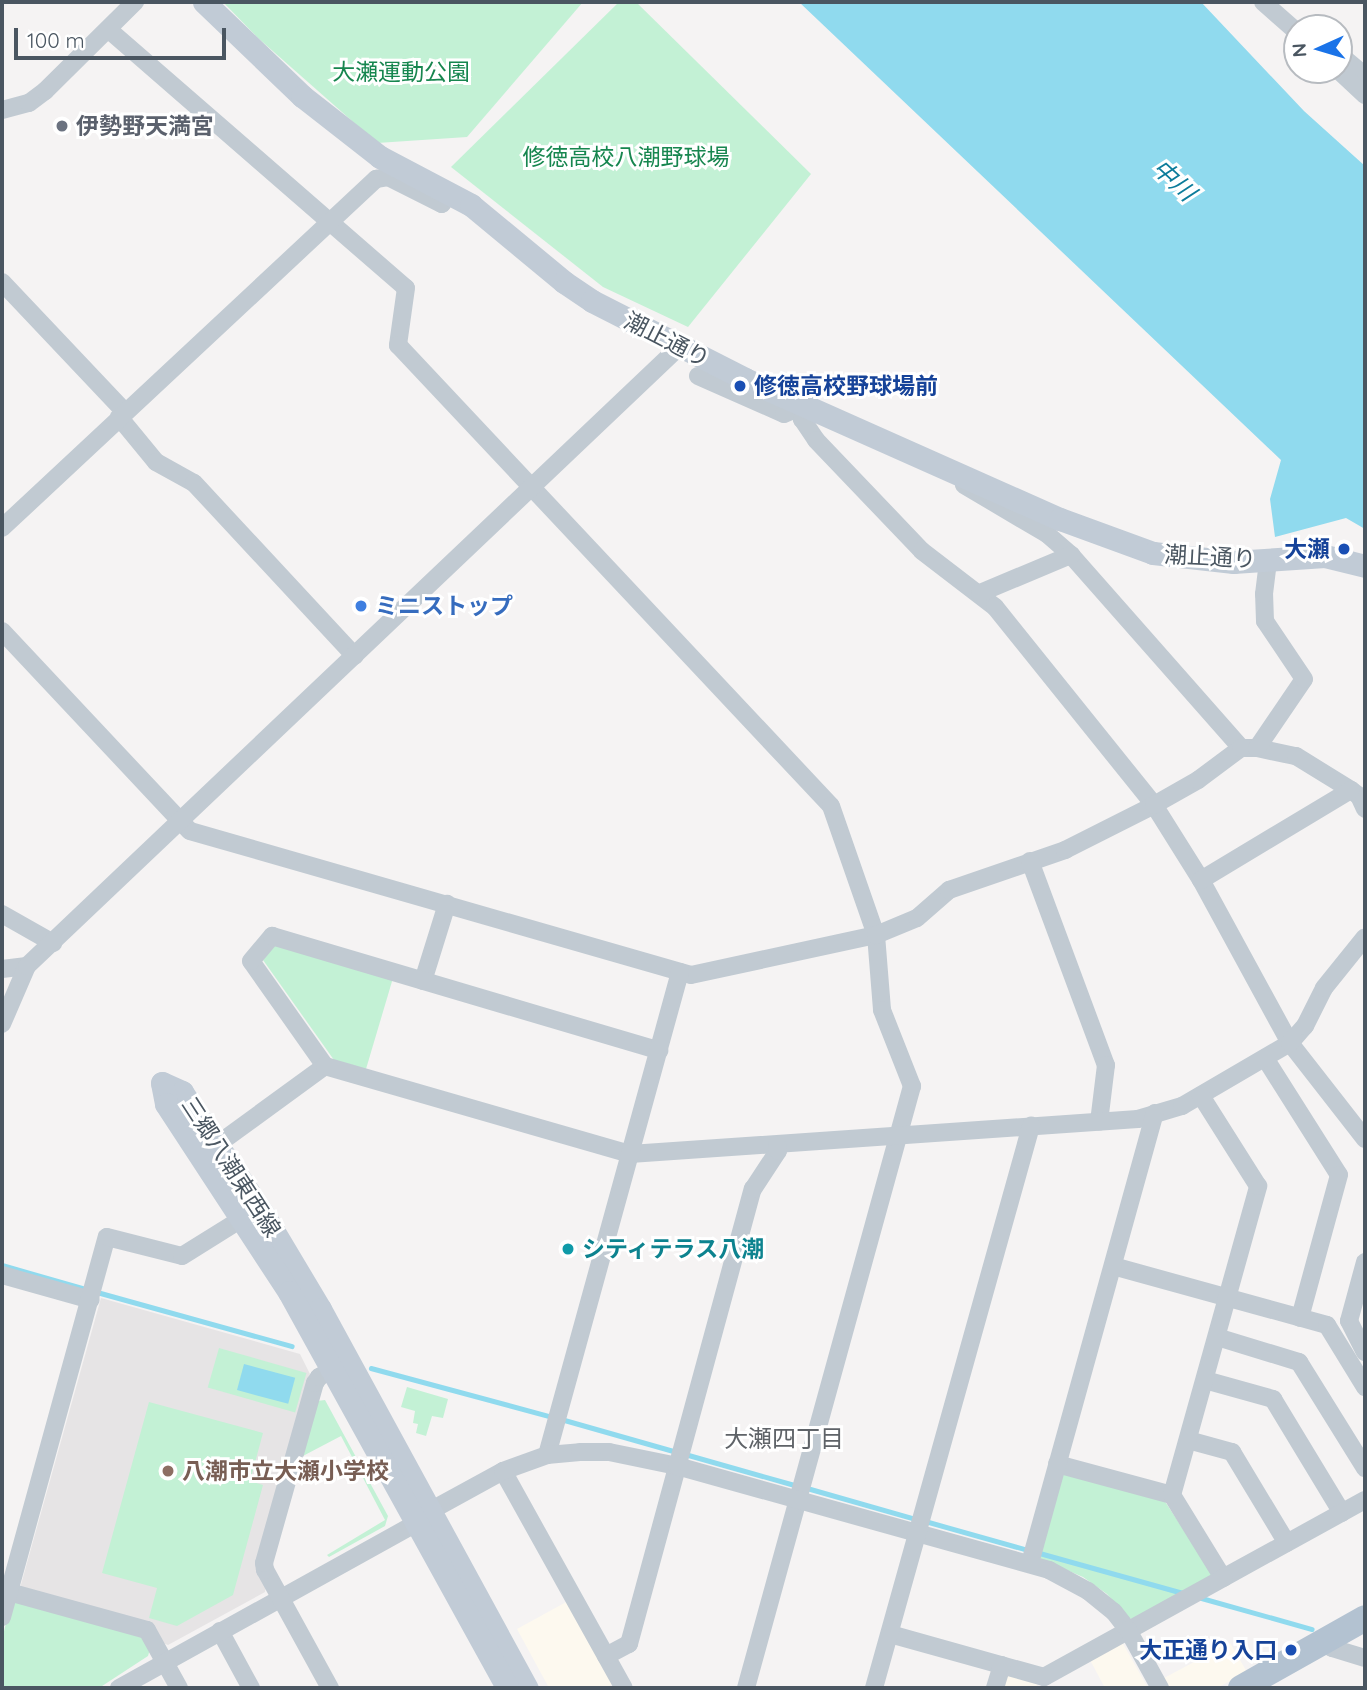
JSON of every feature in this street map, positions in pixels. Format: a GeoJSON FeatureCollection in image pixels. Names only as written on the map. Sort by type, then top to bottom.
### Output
{"type":"FeatureCollection","features":[{"type":"Feature","properties":{"kind":"main road"},"geometry":{"type":"LineString","coordinates":[[1259,1688],[1330,1644],[1365,1618]]}},
{"type":"Feature","properties":{"kind":"main road"},"geometry":{"type":"LineString","coordinates":[[1241,1688],[1365,1629]]}},
{"type":"Feature","properties":{"kind":"street"},"geometry":{"type":"LineString","coordinates":[[2,110],[29,103],[109,30],[135,2]]}},
{"type":"Feature","properties":{"kind":"street","name":"潮止通り"},"geometry":{"type":"LineString","coordinates":[[204,2],[302,96],[380,157],[471,205],[564,282],[592,301],[680,347],[802,406],[1086,530],[1153,553],[1192,560],[1268,560],[1325,556],[1365,566]]}},
{"type":"Feature","properties":{"kind":"street"},"geometry":{"type":"LineString","coordinates":[[1263,2],[1283,20]]}},
{"type":"Feature","properties":{"kind":"street"},"geometry":{"type":"LineString","coordinates":[[109,30],[406,288],[398,345],[831,806],[876,935],[882,1010],[912,1086],[746,1688]]}},
{"type":"Feature","properties":{"kind":"street"},"geometry":{"type":"LineString","coordinates":[[2,528],[376,179],[388,177],[442,204],[449,193]]}},
{"type":"Feature","properties":{"kind":"street"},"geometry":{"type":"LineString","coordinates":[[2,282],[122,414],[156,462],[194,483],[355,656]]}},
{"type":"Feature","properties":{"kind":"street"},"geometry":{"type":"LineString","coordinates":[[2,1024],[27,966],[680,347]]}},
{"type":"Feature","properties":{"kind":"street"},"geometry":{"type":"LineString","coordinates":[[698,376],[784,414],[802,406],[802,419],[825,450],[922,551],[980,593],[1154,805],[1201,880],[1290,1043],[1365,1139]]}},
{"type":"Feature","properties":{"kind":"street"},"geometry":{"type":"LineString","coordinates":[[962,475],[964,486],[1047,534],[1071,555],[1249,748],[1296,756],[1360,797],[1201,880]]}},
{"type":"Feature","properties":{"kind":"street"},"geometry":{"type":"LineString","coordinates":[[980,593],[1071,555]]}},
{"type":"Feature","properties":{"kind":"street"},"geometry":{"type":"LineString","coordinates":[[2,631],[190,831],[691,975],[876,935],[917,918],[949,890],[1065,850],[1154,805],[1249,748],[1304,680],[1265,621],[1264,594],[1268,560]]}},
{"type":"Feature","properties":{"kind":"street"},"geometry":{"type":"LineString","coordinates":[[1030,861],[1106,1065],[1099,1122]]}},
{"type":"Feature","properties":{"kind":"street"},"geometry":{"type":"LineString","coordinates":[[423,981],[447,904]]}},
{"type":"Feature","properties":{"kind":"street"},"geometry":{"type":"LineString","coordinates":[[2,914],[52,943]]}},
{"type":"Feature","properties":{"kind":"street"},"geometry":{"type":"LineString","coordinates":[[659,1051],[272,936],[251,961],[325,1066],[629,1154],[1138,1119],[1182,1106],[1290,1043],[1305,1026],[1324,988],[1365,937]]}},
{"type":"Feature","properties":{"kind":"street"},"geometry":{"type":"LineString","coordinates":[[2,969],[27,966]]}},
{"type":"Feature","properties":{"kind":"street"},"geometry":{"type":"LineString","coordinates":[[547,1455],[680,972]]}},
{"type":"Feature","properties":{"kind":"street"},"geometry":{"type":"LineString","coordinates":[[1265,1058],[1339,1175],[1300,1318]]}},
{"type":"Feature","properties":{"kind":"street"},"geometry":{"type":"LineString","coordinates":[[218,1144],[325,1066]]}},
{"type":"Feature","properties":{"kind":"street","name":"三郷八潮東西線"},"geometry":{"type":"LineString","coordinates":[[509,1688],[424,1517],[320,1309],[218,1144],[182,1092],[162,1083],[166,1104],[289,1292],[331,1370],[424,1517],[527,1688]]}},
{"type":"Feature","properties":{"kind":"street"},"geometry":{"type":"LineString","coordinates":[[1172,1495],[1258,1186],[1201,1096]]}},
{"type":"Feature","properties":{"kind":"street"},"geometry":{"type":"LineString","coordinates":[[1033,1554],[1155,1113]]}},
{"type":"Feature","properties":{"kind":"street"},"geometry":{"type":"LineString","coordinates":[[874,1688],[1031,1126]]}},
{"type":"Feature","properties":{"kind":"street"},"geometry":{"type":"LineString","coordinates":[[606,1656],[629,1644],[753,1189],[778,1151],[777,1145]]}},
{"type":"Feature","properties":{"kind":"street"},"geometry":{"type":"LineString","coordinates":[[2,1617],[107,1237],[183,1256],[243,1218]]}},
{"type":"Feature","properties":{"kind":"street"},"geometry":{"type":"LineString","coordinates":[[1365,1262],[1349,1321],[1365,1353]]}},
{"type":"Feature","properties":{"kind":"street"},"geometry":{"type":"LineString","coordinates":[[1113,1266],[1327,1325],[1365,1387]]}},
{"type":"Feature","properties":{"kind":"street"},"geometry":{"type":"LineString","coordinates":[[2,1275],[93,1292]]}},
{"type":"Feature","properties":{"kind":"street"},"geometry":{"type":"LineString","coordinates":[[1217,1337],[1299,1362],[1365,1468]]}},
{"type":"Feature","properties":{"kind":"street"},"geometry":{"type":"LineString","coordinates":[[330,1688],[280,1598],[264,1563],[315,1383],[319,1377],[331,1370]]}},
{"type":"Feature","properties":{"kind":"street"},"geometry":{"type":"LineString","coordinates":[[1205,1380],[1273,1399],[1342,1513]]}},
{"type":"Feature","properties":{"kind":"street"},"geometry":{"type":"LineString","coordinates":[[1188,1440],[1232,1452],[1287,1543]]}},
{"type":"Feature","properties":{"kind":"street"},"geometry":{"type":"LineString","coordinates":[[120,1688],[503,1471],[547,1455],[609,1452],[680,1457],[1033,1554],[1114,1612],[1128,1630],[1160,1688]]}},
{"type":"Feature","properties":{"kind":"street"},"geometry":{"type":"LineString","coordinates":[[1057,1464],[1172,1495],[1223,1578]]}},
{"type":"Feature","properties":{"kind":"street"},"geometry":{"type":"LineString","coordinates":[[503,1471],[622,1688]]}},
{"type":"Feature","properties":{"kind":"street"},"geometry":{"type":"LineString","coordinates":[[890,1634],[1044,1677],[1365,1500]]}},
{"type":"Feature","properties":{"kind":"street"},"geometry":{"type":"LineString","coordinates":[[9,1592],[147,1630],[179,1688]]}},
{"type":"Feature","properties":{"kind":"street"},"geometry":{"type":"LineString","coordinates":[[220,1631],[251,1688]]}},
{"type":"Feature","properties":{"kind":"street"},"geometry":{"type":"LineString","coordinates":[[1330,1644],[1365,1658]]}},
{"type":"Feature","properties":{"kind":"street"},"geometry":{"type":"LineString","coordinates":[[995,1688],[1002,1665]]}},
{"type":"Feature","properties":{"kind":"shaded area","name":"八潮市立大瀬小学校"},"geometry":{"type":"Polygon","coordinates":[[[101,1298],[300,1354],[310,1374],[256,1569],[266,1586],[265,1592],[168,1645],[20,1588],[101,1298]]]}},
{"type":"Feature","properties":{"kind":"shaded area"},"geometry":{"type":"Polygon","coordinates":[[[568,1601],[613,1684],[605,1688],[549,1688],[517,1629],[568,1601]]]}},
{"type":"Feature","properties":{"kind":"shaded area"},"geometry":{"type":"Polygon","coordinates":[[[1122,1642],[1148,1688],[1105,1688],[1090,1660],[1122,1642]]]}},
{"type":"Feature","properties":{"kind":"shaded area"},"geometry":{"type":"Polygon","coordinates":[[[1230,1643],[1247,1672],[1217,1688],[1170,1688],[1164,1678],[1230,1643]]]}},
{"type":"Feature","properties":{"kind":"shaded area"},"geometry":{"type":"Polygon","coordinates":[[[1006,1672],[1038,1682],[1036,1688],[1001,1688],[1006,1672]]]}},
{"type":"Feature","properties":{"kind":"green space","name":"大瀬運動公園"},"geometry":{"type":"Polygon","coordinates":[[[223,2],[583,2],[467,137],[377,143],[258,38],[223,2]]]}},
{"type":"Feature","properties":{"kind":"green space","name":"修徳高校八潮野球場"},"geometry":{"type":"Polygon","coordinates":[[[619,2],[636,2],[811,174],[688,327],[603,287],[451,167],[619,2]]]}},
{"type":"Feature","properties":{"kind":"green space"},"geometry":{"type":"Polygon","coordinates":[[[276,944],[393,978],[366,1069],[334,1060],[263,960],[276,944]]]}},
{"type":"Feature","properties":{"kind":"green space"},"geometry":{"type":"Polygon","coordinates":[[[219,1348],[306,1373],[295,1412],[208,1387],[219,1348]]]}},
{"type":"Feature","properties":{"kind":"green space"},"geometry":{"type":"Polygon","coordinates":[[[407,1387],[448,1399],[443,1418],[432,1416],[426,1436],[416,1433],[418,1424],[413,1423],[415,1411],[401,1407],[407,1387]]]}},
{"type":"Feature","properties":{"kind":"green space"},"geometry":{"type":"Polygon","coordinates":[[[325,1400],[388,1516],[385,1526],[329,1557],[327,1555],[385,1520],[341,1436],[301,1457],[317,1401],[325,1400]]]}},
{"type":"Feature","properties":{"kind":"green space"},"geometry":{"type":"Polygon","coordinates":[[[149,1402],[263,1433],[250,1481],[263,1485],[233,1595],[177,1626],[149,1618],[157,1588],[102,1573],[149,1402]]]}},
{"type":"Feature","properties":{"kind":"green space"},"geometry":{"type":"Polygon","coordinates":[[[1065,1473],[1164,1500],[1212,1573],[1211,1579],[1137,1620],[1128,1618],[1107,1594],[1083,1577],[1041,1559],[1038,1554],[1059,1476],[1065,1473]]]}},
{"type":"Feature","properties":{"kind":"green space"},"geometry":{"type":"Polygon","coordinates":[[[17,1601],[144,1638],[150,1649],[148,1656],[99,1688],[2,1688],[2,1639],[11,1604],[17,1601]]]}},
{"type":"Feature","properties":{"kind":"water","name":"中川"},"geometry":{"type":"Polygon","coordinates":[[[799,2],[1201,2],[1304,111],[1365,166],[1365,529],[1346,518],[1275,537],[1270,499],[1281,460],[799,2]]]}},
{"type":"Feature","properties":{"kind":"water"},"geometry":{"type":"Polygon","coordinates":[[[244,1364],[295,1378],[288,1404],[237,1390],[244,1364]]]}},
{"type":"Feature","properties":{"kind":"waterway"},"geometry":{"type":"LineString","coordinates":[[2,1265],[89,1290]]}},
{"type":"Feature","properties":{"kind":"waterway"},"geometry":{"type":"LineString","coordinates":[[97,1292],[292,1346]]}},
{"type":"Feature","properties":{"kind":"waterway"},"geometry":{"type":"LineString","coordinates":[[371,1368],[552,1417]]}},
{"type":"Feature","properties":{"kind":"waterway"},"geometry":{"type":"LineString","coordinates":[[561,1419],[677,1452]]}},
{"type":"Feature","properties":{"kind":"waterway"},"geometry":{"type":"LineString","coordinates":[[685,1454],[798,1486]]}},
{"type":"Feature","properties":{"kind":"waterway"},"geometry":{"type":"LineString","coordinates":[[807,1488],[916,1519]]}},
{"type":"Feature","properties":{"kind":"waterway"},"geometry":{"type":"LineString","coordinates":[[925,1521],[1028,1550]]}},
{"type":"Feature","properties":{"kind":"waterway"},"geometry":{"type":"LineString","coordinates":[[1036,1552],[1183,1593]]}},
{"type":"Feature","properties":{"kind":"waterway"},"geometry":{"type":"LineString","coordinates":[[1198,1597],[1312,1629]]}},
{"type":"Feature","properties":{"kind":"place","name":"伊勢野天満宮"},"geometry":{"type":"Point","coordinates":[62,126]}},
{"type":"Feature","properties":{"kind":"place","name":"修徳高校野球場前"},"geometry":{"type":"Point","coordinates":[740,386]}},
{"type":"Feature","properties":{"kind":"place","name":"大瀬"},"geometry":{"type":"Point","coordinates":[1344,549]}},
{"type":"Feature","properties":{"kind":"place","name":"ミニストップ"},"geometry":{"type":"Point","coordinates":[361,606]}},
{"type":"Feature","properties":{"kind":"place","name":"シティテラス八潮"},"geometry":{"type":"Point","coordinates":[568,1249]}},
{"type":"Feature","properties":{"kind":"place","name":"八潮市立大瀬小学校"},"geometry":{"type":"Point","coordinates":[168,1471]}},
{"type":"Feature","properties":{"kind":"place","name":"大正通り入口"},"geometry":{"type":"Point","coordinates":[1291,1650]}},
{"type":"Feature","properties":{"kind":"district","name":"大瀬四丁目"},"geometry":{"type":"Point","coordinates":[784,1439]}}]}
